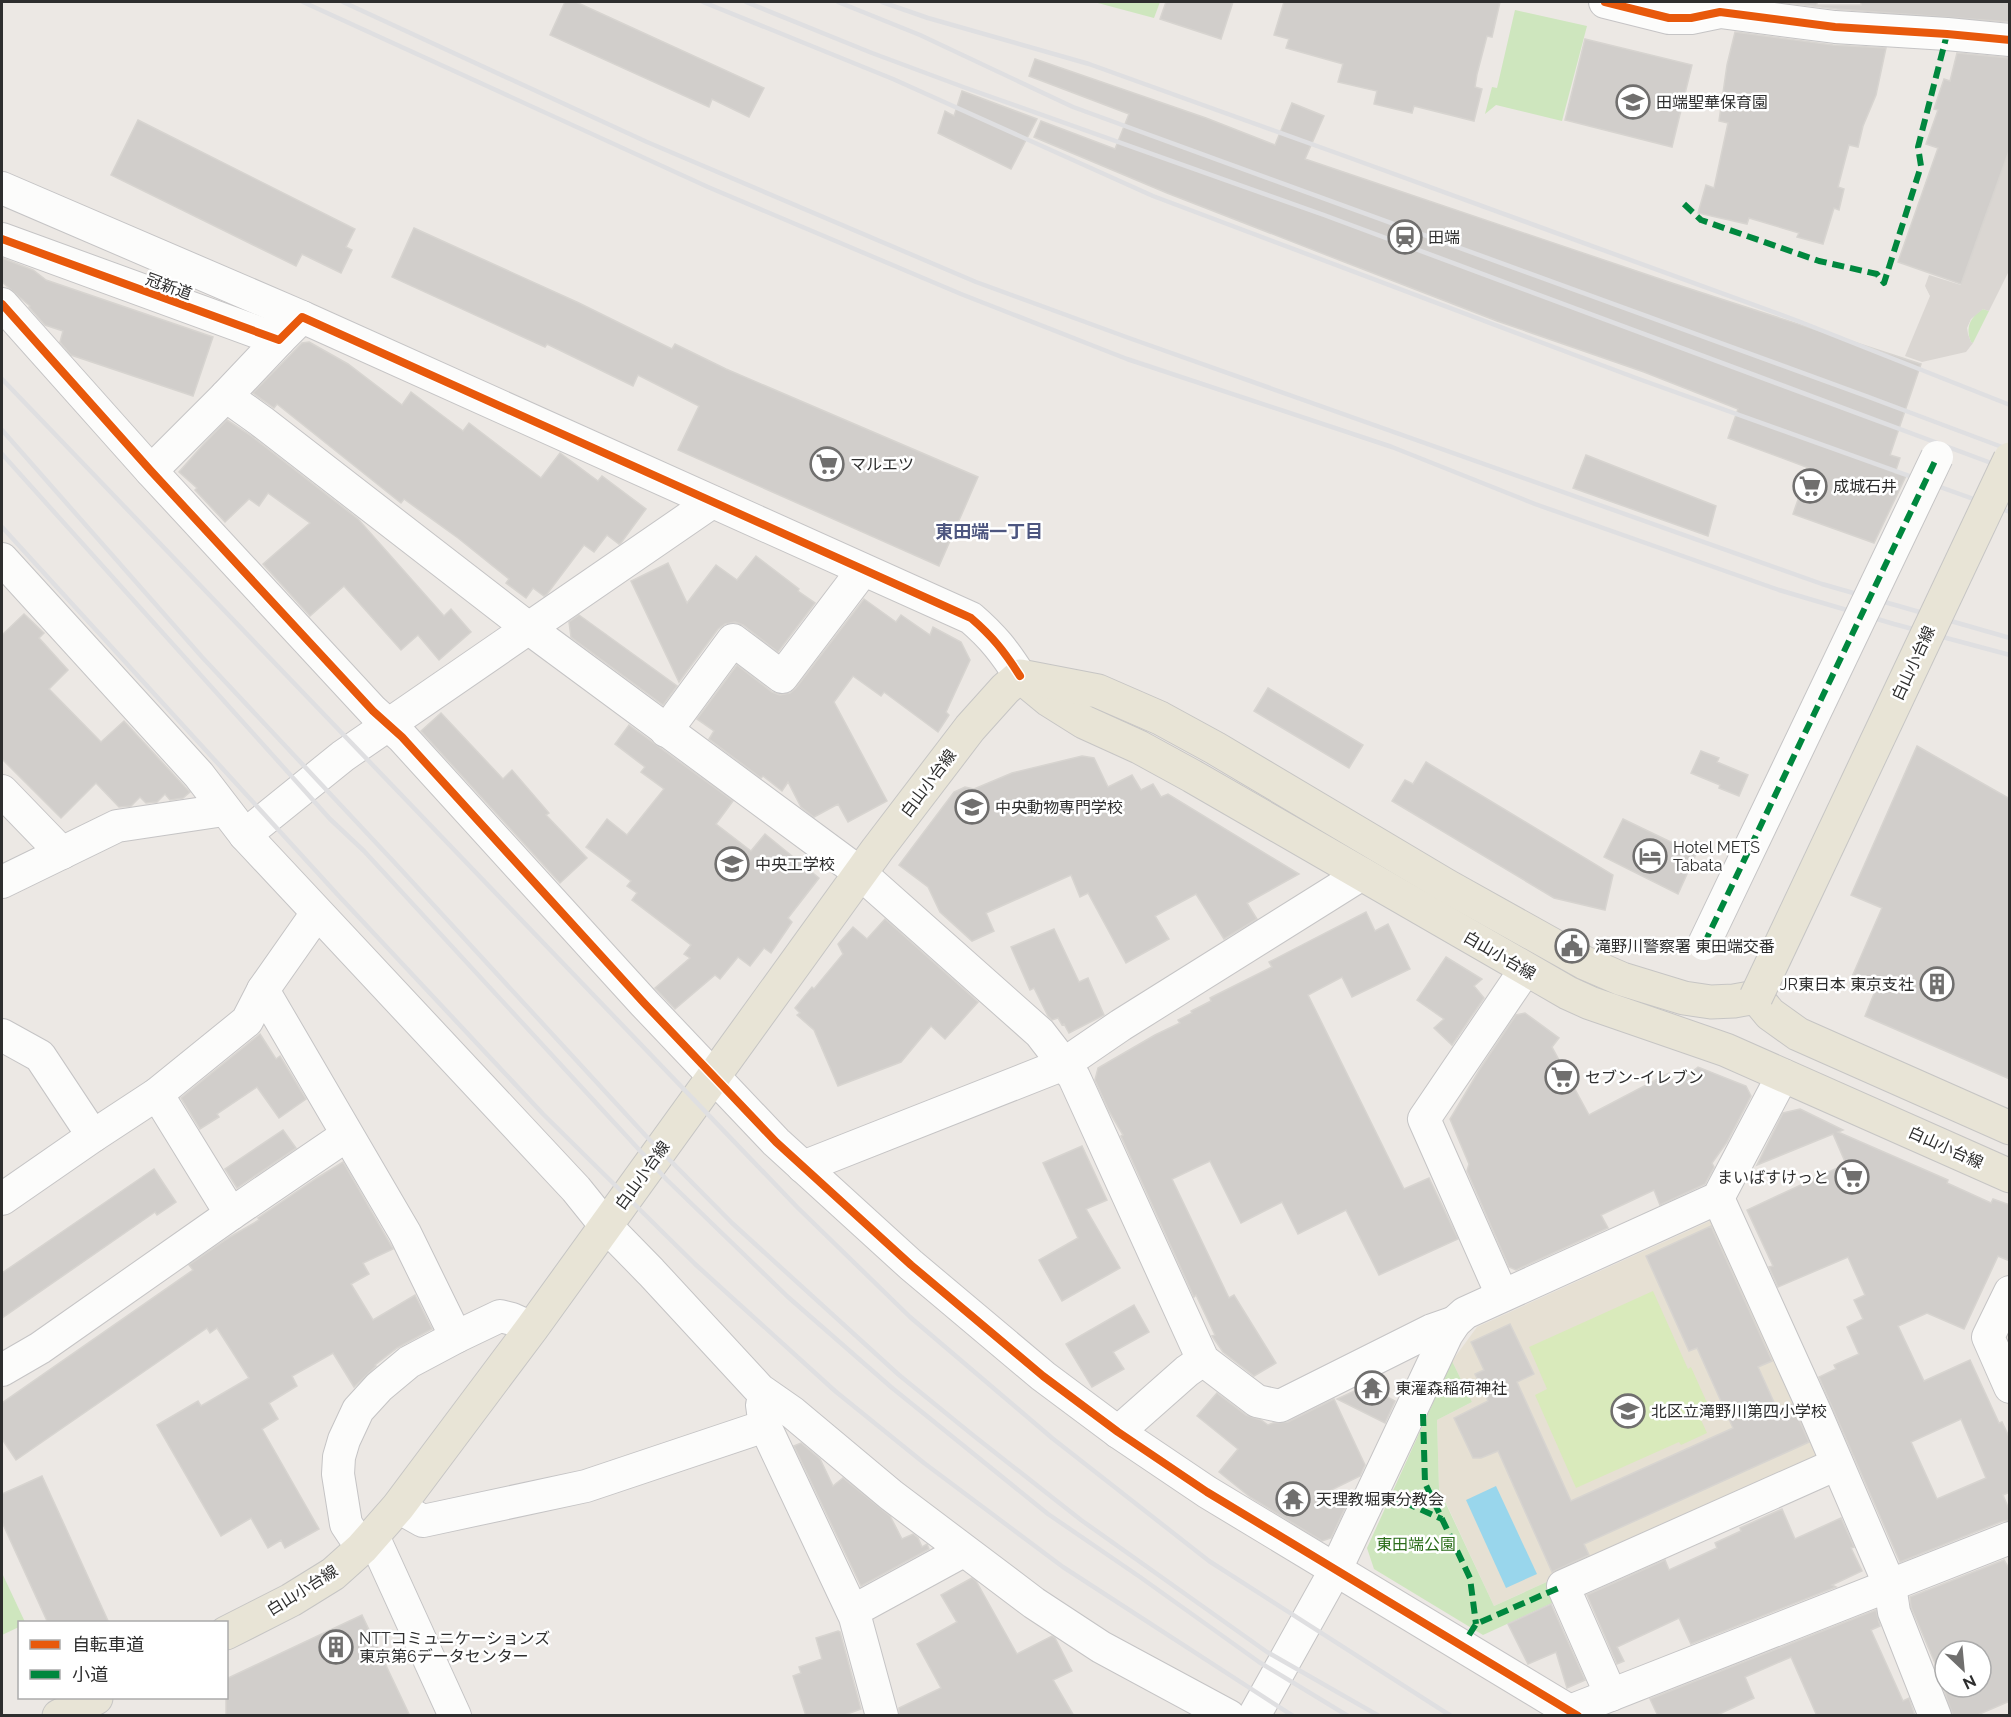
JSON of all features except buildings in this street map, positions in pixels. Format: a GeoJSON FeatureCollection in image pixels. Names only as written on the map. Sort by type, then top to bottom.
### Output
{"type":"FeatureCollection","features":[{"type":"Feature","properties":{"kind":"main road","name":"白山小台線"},"geometry":{"type":"LineString","coordinates":[[1020,676],[1098,691],[1160,718],[1215,748],[1457,892],[1585,963],[1622,979],[1684,998],[1711,1002],[1756,997],[2010,459]]}},
{"type":"Feature","properties":{"kind":"main road","name":"白山小台線"},"geometry":{"type":"LineString","coordinates":[[228,1632],[291,1600],[333,1574],[368,1542],[398,1507],[532,1328],[860,873],[970,728],[1005,689],[1020,676]]}},
{"type":"Feature","properties":{"kind":"main road","name":"白山小台線"},"geometry":{"type":"LineString","coordinates":[[1020,676],[1049,700],[1084,722],[1139,747],[1192,776],[1552,985],[1590,1003],[1679,1032],[1783,1075],[2010,1176]]}},
{"type":"Feature","properties":{"kind":"main road"},"geometry":{"type":"LineString","coordinates":[[1756,997],[1770,1014],[1798,1034],[2010,1128]]}},
{"type":"Feature","properties":{"kind":"main road"},"geometry":{"type":"LineString","coordinates":[[59,1716],[94,1699]]}},
{"type":"Feature","properties":{"kind":"street"},"geometry":{"type":"LineString","coordinates":[[1605,2],[1669,18],[1691,18],[1720,12],[1835,27],[2010,40]]}},
{"type":"Feature","properties":{"kind":"street"},"geometry":{"type":"LineString","coordinates":[[2,188],[311,321],[970,618],[992,636],[1020,676]]}},
{"type":"Feature","properties":{"kind":"street","name":"冠新道"},"geometry":{"type":"LineString","coordinates":[[2,239],[279,340]]}},
{"type":"Feature","properties":{"kind":"street"},"geometry":{"type":"LineString","coordinates":[[2,304],[151,471],[373,711],[402,737],[713,1077],[803,1167],[911,1265],[1044,1376],[1118,1432],[1208,1492],[1574,1713],[1611,1695],[2010,1538]]}},
{"type":"Feature","properties":{"kind":"street"},"geometry":{"type":"LineString","coordinates":[[151,471],[279,340],[311,321]]}},
{"type":"Feature","properties":{"kind":"street"},"geometry":{"type":"LineString","coordinates":[[226,396],[261,420],[527,627],[860,873],[1040,1034],[1074,1077],[1203,1360],[1257,1401],[1280,1406],[1432,1330],[1455,1322]]}},
{"type":"Feature","properties":{"kind":"street"},"geometry":{"type":"LineString","coordinates":[[1704,944],[1937,457]]}},
{"type":"Feature","properties":{"kind":"street"},"geometry":{"type":"LineString","coordinates":[[244,835],[387,724],[712,502]]}},
{"type":"Feature","properties":{"kind":"street"},"geometry":{"type":"LineString","coordinates":[[2,559],[199,775],[244,835],[576,1189],[605,1225],[760,1390],[793,1413],[891,1495],[963,1551],[1034,1603],[1101,1647],[1229,1716]]}},
{"type":"Feature","properties":{"kind":"street"},"geometry":{"type":"LineString","coordinates":[[666,731],[733,640],[782,677],[863,570]]}},
{"type":"Feature","properties":{"kind":"street"},"geometry":{"type":"LineString","coordinates":[[2,791],[62,853]]}},
{"type":"Feature","properties":{"kind":"street"},"geometry":{"type":"LineString","coordinates":[[2,882],[117,826],[224,810]]}},
{"type":"Feature","properties":{"kind":"street"},"geometry":{"type":"LineString","coordinates":[[803,1167],[1064,1064],[1121,1025],[1362,874]]}},
{"type":"Feature","properties":{"kind":"street"},"geometry":{"type":"LineString","coordinates":[[2,1199],[157,1094],[248,1021],[263,990],[316,913]]}},
{"type":"Feature","properties":{"kind":"street"},"geometry":{"type":"LineString","coordinates":[[1502,1295],[1425,1119],[1525,970]]}},
{"type":"Feature","properties":{"kind":"street"},"geometry":{"type":"LineString","coordinates":[[263,990],[405,1233],[456,1337]]}},
{"type":"Feature","properties":{"kind":"street"},"geometry":{"type":"LineString","coordinates":[[2,1035],[40,1056],[93,1136]]}},
{"type":"Feature","properties":{"kind":"street"},"geometry":{"type":"LineString","coordinates":[[1254,1716],[1336,1569],[1447,1334],[1455,1322],[1465,1313],[1502,1295],[1718,1198],[1783,1075]]}},
{"type":"Feature","properties":{"kind":"street"},"geometry":{"type":"LineString","coordinates":[[157,1094],[231,1214]]}},
{"type":"Feature","properties":{"kind":"street"},"geometry":{"type":"LineString","coordinates":[[2,1370],[40,1348],[347,1135]]}},
{"type":"Feature","properties":{"kind":"street"},"geometry":{"type":"LineString","coordinates":[[1718,1198],[1890,1586],[1894,1612],[1935,1716]]}},
{"type":"Feature","properties":{"kind":"street"},"geometry":{"type":"LineString","coordinates":[[2010,1292],[1988,1336],[2010,1387]]}},
{"type":"Feature","properties":{"kind":"street"},"geometry":{"type":"LineString","coordinates":[[455,1716],[368,1542],[346,1524],[338,1473],[339,1457],[358,1410],[409,1362],[500,1316],[532,1328]]}},
{"type":"Feature","properties":{"kind":"street"},"geometry":{"type":"LineString","coordinates":[[1118,1432],[1187,1371],[1203,1360]]}},
{"type":"Feature","properties":{"kind":"street"},"geometry":{"type":"LineString","coordinates":[[760,1390],[765,1425],[853,1611],[882,1716]]}},
{"type":"Feature","properties":{"kind":"street"},"geometry":{"type":"LineString","coordinates":[[398,1507],[423,1521],[586,1486],[765,1425]]}},
{"type":"Feature","properties":{"kind":"street"},"geometry":{"type":"LineString","coordinates":[[1611,1695],[1563,1586],[1837,1464]]}},
{"type":"Feature","properties":{"kind":"street"},"geometry":{"type":"LineString","coordinates":[[853,1611],[963,1551]]}},
{"type":"Feature","properties":{"kind":"shaded area"},"geometry":{"type":"Polygon","coordinates":[[[2009,148],[2009,271],[1989,311],[1983,309],[1971,319],[1967,328],[1973,343],[1966,352],[1922,362],[1905,356],[1930,296],[1925,286],[1929,275],[1961,285],[2009,148]]]}},
{"type":"Feature","properties":{"kind":"shaded area","name":"北区立滝野川第四小学校"},"geometry":{"type":"Polygon","coordinates":[[[1712,1220],[1821,1456],[1494,1606],[1439,1488],[1437,1420],[1472,1402],[1452,1361],[1477,1327],[1712,1220]]]}},
{"type":"Feature","properties":{"kind":"green space"},"geometry":{"type":"Polygon","coordinates":[[[1094,2],[1160,2],[1154,18],[1094,2]]]}},
{"type":"Feature","properties":{"kind":"green space"},"geometry":{"type":"Polygon","coordinates":[[[1515,10],[1587,26],[1562,121],[1496,105],[1485,114],[1492,87],[1497,88],[1515,10]]]}},
{"type":"Feature","properties":{"kind":"green space"},"geometry":{"type":"Polygon","coordinates":[[[1983,309],[1989,311],[1973,343],[1969,337],[1970,323],[1983,309]]]}},
{"type":"Feature","properties":{"kind":"green space"},"geometry":{"type":"Polygon","coordinates":[[[1653,1291],[1688,1369],[1691,1367],[1708,1405],[1697,1411],[1707,1433],[1681,1445],[1679,1442],[1576,1488],[1535,1395],[1547,1389],[1529,1347],[1653,1291]]]}},
{"type":"Feature","properties":{"kind":"green space","name":"東田端公園"},"geometry":{"type":"Polygon","coordinates":[[[1452,1361],[1472,1402],[1437,1420],[1439,1489],[1494,1606],[1551,1580],[1559,1600],[1483,1635],[1374,1569],[1367,1548],[1452,1361]]]}},
{"type":"Feature","properties":{"kind":"green space"},"geometry":{"type":"Polygon","coordinates":[[[2,1573],[25,1621],[18,1621],[18,1627],[2,1635],[2,1573]]]}},
{"type":"Feature","properties":{"kind":"water"},"geometry":{"type":"Polygon","coordinates":[[[1496,1486],[1537,1574],[1506,1588],[1466,1500],[1496,1486]]]}},
{"type":"Feature","properties":{"kind":"railway"},"geometry":{"type":"LineString","coordinates":[[303,2],[708,187],[961,294],[1127,359],[1392,447],[1535,504],[1779,590],[2010,655]]}},
{"type":"Feature","properties":{"kind":"railway"},"geometry":{"type":"LineString","coordinates":[[343,2],[647,142],[976,282],[1822,584],[2010,638]]}},
{"type":"Feature","properties":{"kind":"railway"},"geometry":{"type":"LineString","coordinates":[[703,2],[893,79],[1153,196],[1636,378],[2010,512]]}},
{"type":"Feature","properties":{"kind":"railway"},"geometry":{"type":"LineString","coordinates":[[746,2],[966,88],[1324,215],[2010,470]]}},
{"type":"Feature","properties":{"kind":"railway"},"geometry":{"type":"LineString","coordinates":[[838,2],[920,35],[1073,107],[2010,450]]}},
{"type":"Feature","properties":{"kind":"railway"},"geometry":{"type":"LineString","coordinates":[[882,2],[928,18],[1089,64],[1798,321],[2010,405]]}},
{"type":"Feature","properties":{"kind":"railway"},"geometry":{"type":"LineString","coordinates":[[2,379],[797,1207],[910,1317],[1052,1438],[1209,1561],[1451,1716]]}},
{"type":"Feature","properties":{"kind":"railway"},"geometry":{"type":"LineString","coordinates":[[2,430],[202,657],[646,1136],[732,1223],[899,1375],[1081,1520],[1267,1652],[1379,1716]]}},
{"type":"Feature","properties":{"kind":"railway"},"geometry":{"type":"LineString","coordinates":[[2,454],[330,819],[364,851],[667,1180],[788,1297],[891,1387],[1048,1514],[1259,1662],[1348,1716]]}},
{"type":"Feature","properties":{"kind":"railway"},"geometry":{"type":"LineString","coordinates":[[2,527],[337,894],[543,1114],[695,1264],[835,1391],[924,1463],[1063,1567],[1293,1716]]}},
{"type":"Feature","properties":{"kind":"marked path"},"geometry":{"type":"LineString","coordinates":[[1684,204],[1701,220],[1819,261],[1877,274],[1884,283],[1921,166],[1918,147],[1947,34]]}},
{"type":"Feature","properties":{"kind":"marked path"},"geometry":{"type":"LineString","coordinates":[[1704,944],[1937,457]]}},
{"type":"Feature","properties":{"kind":"marked path"},"geometry":{"type":"LineString","coordinates":[[1423,1414],[1425,1483],[1470,1578],[1476,1624]]}},
{"type":"Feature","properties":{"kind":"marked path"},"geometry":{"type":"LineString","coordinates":[[1388,1495],[1442,1519]]}},
{"type":"Feature","properties":{"kind":"marked path"},"geometry":{"type":"LineString","coordinates":[[1469,1635],[1476,1624],[1563,1586]]}},
{"type":"Feature","properties":{"kind":"cycle path"},"geometry":{"type":"LineString","coordinates":[[1605,2],[1669,18],[1691,18],[1720,12],[1835,27],[2010,40]]}},
{"type":"Feature","properties":{"kind":"cycle path"},"geometry":{"type":"LineString","coordinates":[[2,239],[279,340],[302,317],[971,618],[998,645],[1020,676]]}},
{"type":"Feature","properties":{"kind":"cycle path"},"geometry":{"type":"LineString","coordinates":[[2,304],[151,471],[373,711],[402,737],[644,1003],[776,1142],[911,1265],[1043,1376],[1118,1432],[1207,1492],[1578,1716]]}},
{"type":"Feature","properties":{"kind":"place","name":"田端聖華保育園"},"geometry":{"type":"Point","coordinates":[1633,102]}},
{"type":"Feature","properties":{"kind":"place","name":"田端"},"geometry":{"type":"Point","coordinates":[1405,237]}},
{"type":"Feature","properties":{"kind":"place","name":"マルエツ"},"geometry":{"type":"Point","coordinates":[827,464]}},
{"type":"Feature","properties":{"kind":"place","name":"成城石井"},"geometry":{"type":"Point","coordinates":[1810,486]}},
{"type":"Feature","properties":{"kind":"place","name":"中央動物専門学校"},"geometry":{"type":"Point","coordinates":[972,807]}},
{"type":"Feature","properties":{"kind":"place","name":"Hotel METS Tabata"},"geometry":{"type":"Point","coordinates":[1650,856]}},
{"type":"Feature","properties":{"kind":"place","name":"中央工学校"},"geometry":{"type":"Point","coordinates":[732,864]}},
{"type":"Feature","properties":{"kind":"place","name":"滝野川警察署 東田端交番"},"geometry":{"type":"Point","coordinates":[1572,946]}},
{"type":"Feature","properties":{"kind":"place","name":"JR東日本 東京支社"},"geometry":{"type":"Point","coordinates":[1937,984]}},
{"type":"Feature","properties":{"kind":"place","name":"セブン-イレブン"},"geometry":{"type":"Point","coordinates":[1562,1077]}},
{"type":"Feature","properties":{"kind":"place","name":"まいばすけっと"},"geometry":{"type":"Point","coordinates":[1852,1177]}},
{"type":"Feature","properties":{"kind":"place","name":"東灌森稲荷神社"},"geometry":{"type":"Point","coordinates":[1372,1388]}},
{"type":"Feature","properties":{"kind":"place","name":"北区立滝野川第四小学校"},"geometry":{"type":"Point","coordinates":[1628,1411]}},
{"type":"Feature","properties":{"kind":"place","name":"天理教堀東分教会"},"geometry":{"type":"Point","coordinates":[1293,1499]}},
{"type":"Feature","properties":{"kind":"place","name":"NTTコミュニケーションズ 東京第6データセンター"},"geometry":{"type":"Point","coordinates":[336,1647]}},
{"type":"Feature","properties":{"kind":"district","name":"東田端一丁目"},"geometry":{"type":"Point","coordinates":[989,532]}}]}
